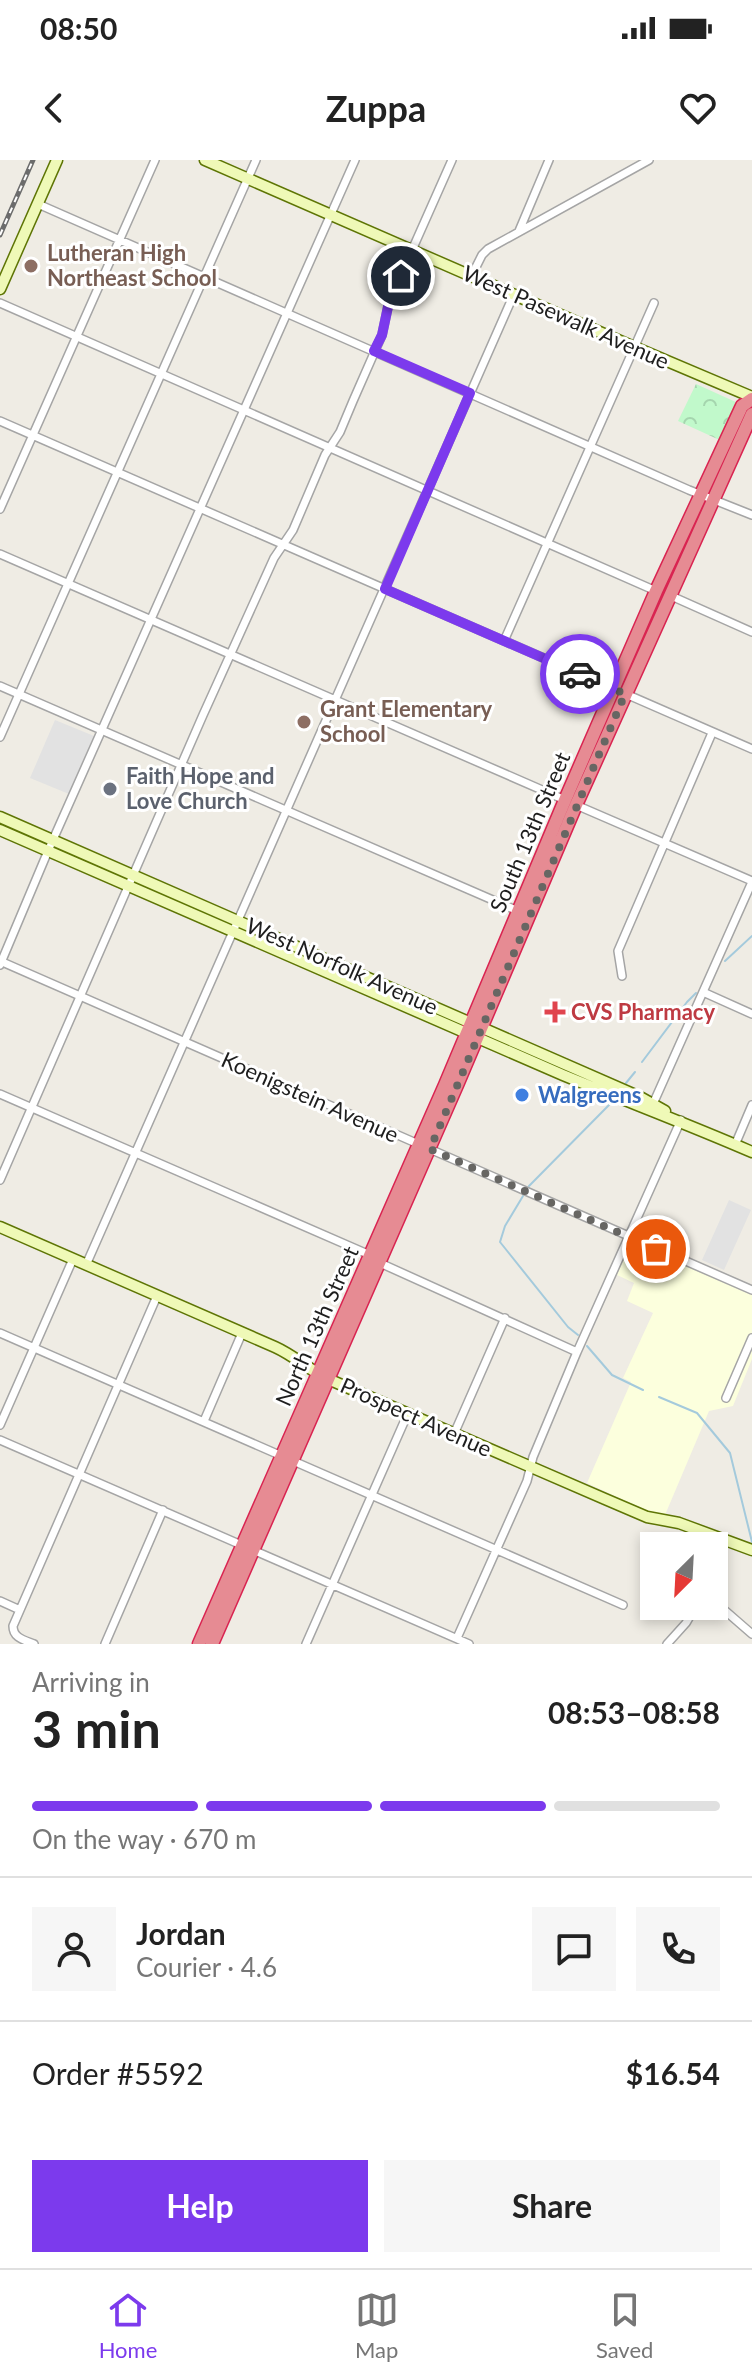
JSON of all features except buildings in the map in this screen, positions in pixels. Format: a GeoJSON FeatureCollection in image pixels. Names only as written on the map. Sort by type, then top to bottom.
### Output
{"type":"FeatureCollection","features":[{"type":"Feature","properties":{"kind":"highway","name":"South 13th Street"},"geometry":{"type":"LineString","coordinates":[[708,496],[742,406],[752,398]]}},
{"type":"Feature","properties":{"kind":"highway","name":"South 13th Street"},"geometry":{"type":"LineString","coordinates":[[475,1030],[662,593],[708,496],[752,414]]}},
{"type":"Feature","properties":{"kind":"highway","name":"South 13th Street"},"geometry":{"type":"LineString","coordinates":[[475,1030],[518,911],[570,802]]}},
{"type":"Feature","properties":{"kind":"highway","name":"North 13th Street"},"geometry":{"type":"LineString","coordinates":[[212,1644],[287,1458],[475,1030]]}},
{"type":"Feature","properties":{"kind":"highway","name":"North 13th Street"},"geometry":{"type":"LineString","coordinates":[[199,1644],[249,1547]]}},
{"type":"Feature","properties":{"kind":"street"},"geometry":{"type":"LineString","coordinates":[[0,289],[57,160]]}},
{"type":"Feature","properties":{"kind":"street"},"geometry":{"type":"LineString","coordinates":[[0,509],[155,160]]}},
{"type":"Feature","properties":{"kind":"street","name":"West Pasewalk Avenue"},"geometry":{"type":"LineString","coordinates":[[205,160],[752,398]]}},
{"type":"Feature","properties":{"kind":"street"},"geometry":{"type":"LineString","coordinates":[[0,737],[256,160]]}},
{"type":"Feature","properties":{"kind":"street"},"geometry":{"type":"LineString","coordinates":[[1,963],[355,160]]}},
{"type":"Feature","properties":{"kind":"street"},"geometry":{"type":"LineString","coordinates":[[0,1180],[274,558],[293,530],[329,448],[340,432],[382,335],[389,302],[452,160]]}},
{"type":"Feature","properties":{"kind":"street"},"geometry":{"type":"LineString","coordinates":[[519,231],[549,160]]}},
{"type":"Feature","properties":{"kind":"street"},"geometry":{"type":"LineString","coordinates":[[472,275],[482,255],[519,231],[649,160]]}},
{"type":"Feature","properties":{"kind":"street"},"geometry":{"type":"LineString","coordinates":[[38,204],[752,515]]}},
{"type":"Feature","properties":{"kind":"street"},"geometry":{"type":"LineString","coordinates":[[86,1265],[514,294]]}},
{"type":"Feature","properties":{"kind":"street"},"geometry":{"type":"LineString","coordinates":[[0,303],[752,632]]}},
{"type":"Feature","properties":{"kind":"street"},"geometry":{"type":"LineString","coordinates":[[504,641],[654,303]]}},
{"type":"Feature","properties":{"kind":"street"},"geometry":{"type":"LineString","coordinates":[[0,421],[752,749]]}},
{"type":"Feature","properties":{"kind":"street"},"geometry":{"type":"LineString","coordinates":[[0,554],[752,882],[653,1104]]}},
{"type":"Feature","properties":{"kind":"street"},"geometry":{"type":"LineString","coordinates":[[0,686],[518,911]]}},
{"type":"Feature","properties":{"kind":"street"},"geometry":{"type":"LineString","coordinates":[[622,976],[618,951],[712,733]]}},
{"type":"Feature","properties":{"kind":"street","name":"West Norfolk Avenue"},"geometry":{"type":"LineString","coordinates":[[0,817],[53,840],[130,880],[653,1104],[752,1152]]}},
{"type":"Feature","properties":{"kind":"street","name":"West Norfolk Avenue"},"geometry":{"type":"LineString","coordinates":[[0,830],[130,880]]}},
{"type":"Feature","properties":{"kind":"street","name":"Koenigstein Avenue"},"geometry":{"type":"LineString","coordinates":[[1,963],[752,1290]]}},
{"type":"Feature","properties":{"kind":"street"},"geometry":{"type":"LineString","coordinates":[[703,992],[752,1014]]}},
{"type":"Feature","properties":{"kind":"street","name":"West Norfolk Avenue"},"geometry":{"type":"LineString","coordinates":[[475,1030],[637,1106],[681,1120]]}},
{"type":"Feature","properties":{"kind":"street"},"geometry":{"type":"LineString","coordinates":[[0,1094],[375,1259],[577,1352]]}},
{"type":"Feature","properties":{"kind":"street"},"geometry":{"type":"LineString","coordinates":[[735,1145],[752,1105]]}},
{"type":"Feature","properties":{"kind":"street"},"geometry":{"type":"LineString","coordinates":[[457,1638],[527,1481],[533,1457],[577,1352],[681,1120]]}},
{"type":"Feature","properties":{"kind":"street","name":"Prospect Avenue"},"geometry":{"type":"LineString","coordinates":[[0,1227],[293,1355],[323,1377],[454,1434],[647,1517],[679,1523],[703,1532]]}},
{"type":"Feature","properties":{"kind":"street"},"geometry":{"type":"LineString","coordinates":[[0,1425],[73,1259]]}},
{"type":"Feature","properties":{"kind":"street"},"geometry":{"type":"LineString","coordinates":[[34,1644],[18,1637],[13,1632],[13,1626],[157,1296]]}},
{"type":"Feature","properties":{"kind":"street"},"geometry":{"type":"LineString","coordinates":[[454,1434],[505,1318]]}},
{"type":"Feature","properties":{"kind":"street"},"geometry":{"type":"LineString","coordinates":[[0,1333],[623,1605]]}},
{"type":"Feature","properties":{"kind":"street"},"geometry":{"type":"LineString","coordinates":[[204,1421],[242,1333]]}},
{"type":"Feature","properties":{"kind":"street"},"geometry":{"type":"LineString","coordinates":[[726,1398],[752,1338]]}},
{"type":"Feature","properties":{"kind":"street"},"geometry":{"type":"LineString","coordinates":[[306,1644],[408,1413]]}},
{"type":"Feature","properties":{"kind":"street"},"geometry":{"type":"LineString","coordinates":[[0,1440],[469,1644]]}},
{"type":"Feature","properties":{"kind":"street"},"geometry":{"type":"LineString","coordinates":[[105,1644],[163,1510]]}},
{"type":"Feature","properties":{"kind":"street","name":"Prospect Avenue"},"geometry":{"type":"LineString","coordinates":[[728,1541],[752,1550]]}},
{"type":"Feature","properties":{"kind":"street"},"geometry":{"type":"LineString","coordinates":[[0,1601],[20,1610]]}},
{"type":"Feature","properties":{"kind":"street"},"geometry":{"type":"LineString","coordinates":[[728,1613],[752,1634]]}},
{"type":"Feature","properties":{"kind":"street"},"geometry":{"type":"LineString","coordinates":[[667,1644],[688,1620]]}},
{"type":"Feature","properties":{"kind":"shaded area"},"geometry":{"type":"Polygon","coordinates":[[[55,720],[94,736],[69,794],[30,778],[55,720]]]}},
{"type":"Feature","properties":{"kind":"shaded area"},"geometry":{"type":"Polygon","coordinates":[[[729,1200],[751,1210],[724,1270],[702,1260],[729,1200]]]}},
{"type":"Feature","properties":{"kind":"shaded area"},"geometry":{"type":"Polygon","coordinates":[[[631,1242],[752,1295],[752,1359],[733,1406],[709,1411],[665,1515],[647,1511],[587,1483],[631,1382],[623,1378],[653,1313],[627,1301],[634,1283],[617,1275],[631,1242]]]}},
{"type":"Feature","properties":{"kind":"green space"},"geometry":{"type":"Polygon","coordinates":[[[696,384],[738,403],[724,442],[678,421],[696,384]]]}},
{"type":"Feature","properties":{"kind":"waterway"},"geometry":{"type":"LineString","coordinates":[[725,961],[752,936]]}},
{"type":"Feature","properties":{"kind":"waterway"},"geometry":{"type":"LineString","coordinates":[[642,1062],[696,993]]}},
{"type":"Feature","properties":{"kind":"waterway"},"geometry":{"type":"LineString","coordinates":[[626,1083],[635,1072]]}},
{"type":"Feature","properties":{"kind":"waterway"},"geometry":{"type":"LineString","coordinates":[[529,1186],[609,1105]]}},
{"type":"Feature","properties":{"kind":"waterway"},"geometry":{"type":"LineString","coordinates":[[523,1196],[505,1226],[500,1242],[568,1327],[578,1335]]}},
{"type":"Feature","properties":{"kind":"waterway"},"geometry":{"type":"LineString","coordinates":[[587,1346],[612,1375],[643,1390]]}},
{"type":"Feature","properties":{"kind":"waterway"},"geometry":{"type":"LineString","coordinates":[[659,1397],[697,1413],[730,1453],[752,1542]]}},
{"type":"Feature","properties":{"kind":"railway"},"geometry":{"type":"LineString","coordinates":[[0,235],[33,160]]}},
{"type":"Feature","properties":{"kind":"way so far"},"geometry":{"type":"LineString","coordinates":[[580,674],[625,694],[430,1149],[656,1249]]}},
{"type":"Feature","properties":{"kind":"place","name":"Lutheran High Northeast School"},"geometry":{"type":"Point","coordinates":[31,266]}},
{"type":"Feature","properties":{"kind":"place","name":"Grant Elementary School"},"geometry":{"type":"Point","coordinates":[304,722]}},
{"type":"Feature","properties":{"kind":"place","name":"Faith Hope and Love Church"},"geometry":{"type":"Point","coordinates":[110,789]}},
{"type":"Feature","properties":{"kind":"place","name":"CVS Pharmacy"},"geometry":{"type":"Point","coordinates":[555,1012]}},
{"type":"Feature","properties":{"kind":"place","name":"Walgreens"},"geometry":{"type":"Point","coordinates":[522,1095]}},
{"type":"Feature","properties":{"kind":"route"},"geometry":{"type":"LineString","coordinates":[[401,276],[389,302],[382,335],[374,351],[470,393],[385,589],[580,674]]}}]}
